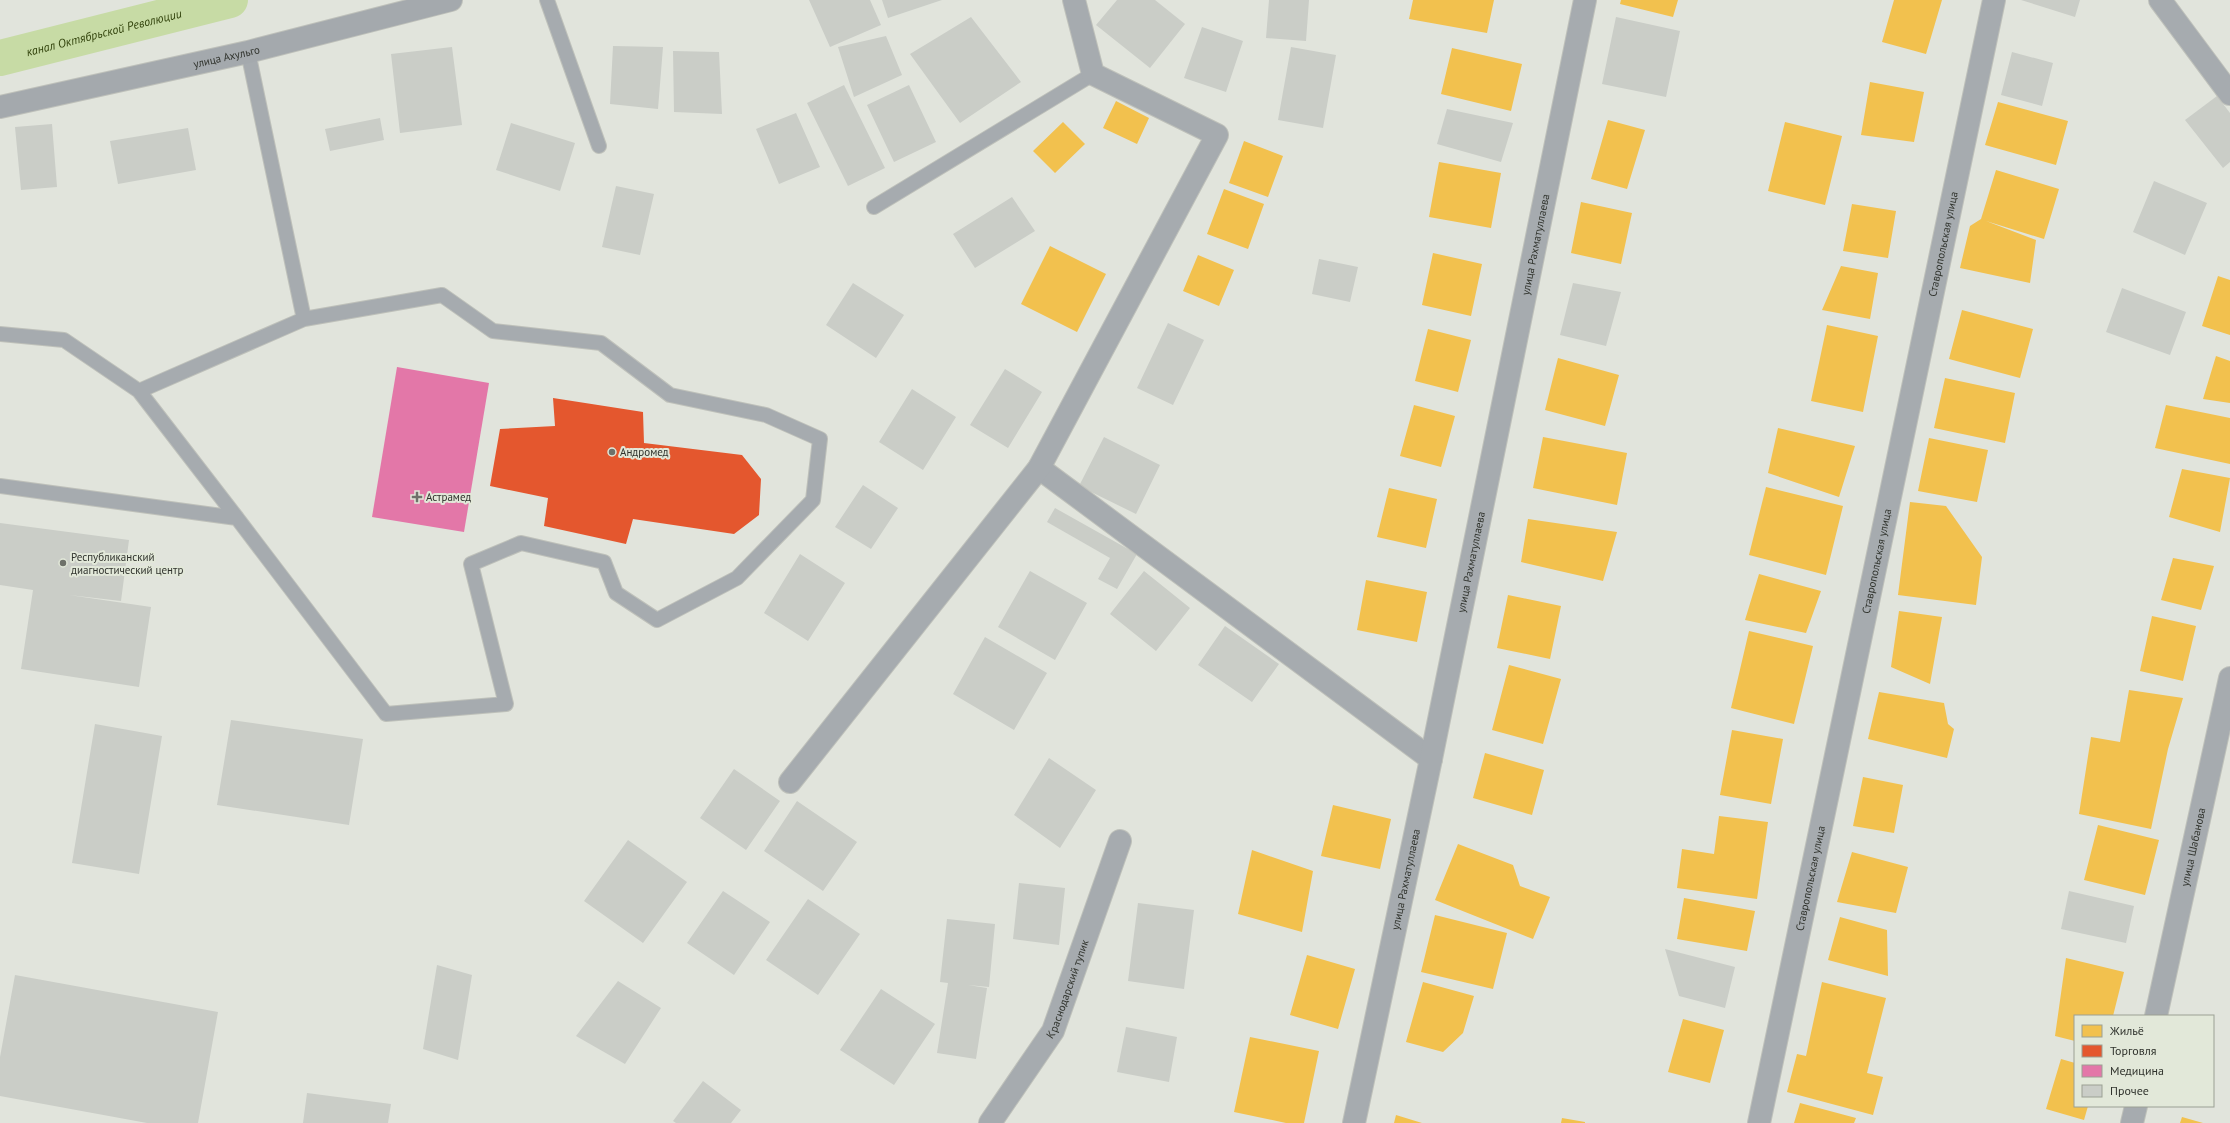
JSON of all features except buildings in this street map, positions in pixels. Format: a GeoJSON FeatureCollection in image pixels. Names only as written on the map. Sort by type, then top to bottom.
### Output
{"type":"FeatureCollection","features":[{"type":"Feature","properties":{"kind":"main road","name":"улица Ахульго"},"geometry":{"type":"LineString","coordinates":[[0,107],[248,52],[451,0]]}},
{"type":"Feature","properties":{"kind":"street"},"geometry":{"type":"LineString","coordinates":[[790,782],[1039,468],[1217,135],[1093,74],[1074,0]]}},
{"type":"Feature","properties":{"kind":"street","name":"улица Рахматуллаева"},"geometry":{"type":"LineString","coordinates":[[1354,1123],[1431,759],[1585,0]]}},
{"type":"Feature","properties":{"kind":"street","name":"Ставропольская улица"},"geometry":{"type":"LineString","coordinates":[[1759,1123],[1994,0]]}},
{"type":"Feature","properties":{"kind":"street"},"geometry":{"type":"LineString","coordinates":[[2160,0],[2230,94]]}},
{"type":"Feature","properties":{"kind":"street"},"geometry":{"type":"LineString","coordinates":[[1039,468],[1431,759]]}},
{"type":"Feature","properties":{"kind":"street","name":"улица Шабанова"},"geometry":{"type":"LineString","coordinates":[[2156,1015],[2230,678]]}},
{"type":"Feature","properties":{"kind":"street","name":"Краснодарский тупик"},"geometry":{"type":"LineString","coordinates":[[990,1123],[1052,1031],[1120,841]]}},
{"type":"Feature","properties":{"kind":"street"},"geometry":{"type":"LineString","coordinates":[[2132,1123],[2136,1107]]}},
{"type":"Feature","properties":{"kind":"lane"},"geometry":{"type":"LineString","coordinates":[[547,0],[599,146]]}},
{"type":"Feature","properties":{"kind":"lane"},"geometry":{"type":"LineString","coordinates":[[248,52],[304,319]]}},
{"type":"Feature","properties":{"kind":"lane"},"geometry":{"type":"LineString","coordinates":[[874,207],[1093,74]]}},
{"type":"Feature","properties":{"kind":"lane"},"geometry":{"type":"LineString","coordinates":[[0,334],[64,340],[139,391],[386,714],[506,704],[471,564],[522,543],[604,562],[616,593],[658,620],[737,578],[813,500],[820,439],[766,415],[670,395],[601,342],[493,331],[442,295],[304,319],[139,391]]}},
{"type":"Feature","properties":{"kind":"lane"},"geometry":{"type":"LineString","coordinates":[[0,486],[237,518]]}},
{"type":"Feature","properties":{"kind":"waterway","name":"канал Октябрьской Революции"},"geometry":{"type":"LineString","coordinates":[[0,58],[230,0]]}},
{"type":"Feature","properties":{"kind":"place","name":"Андромед"},"geometry":{"type":"Point","coordinates":[612,452]}},
{"type":"Feature","properties":{"kind":"place","name":"Астрамед"},"geometry":{"type":"Point","coordinates":[417,497]}},
{"type":"Feature","properties":{"kind":"place","name":"Республиканский диагностический центр"},"geometry":{"type":"Point","coordinates":[63,563]}}]}
